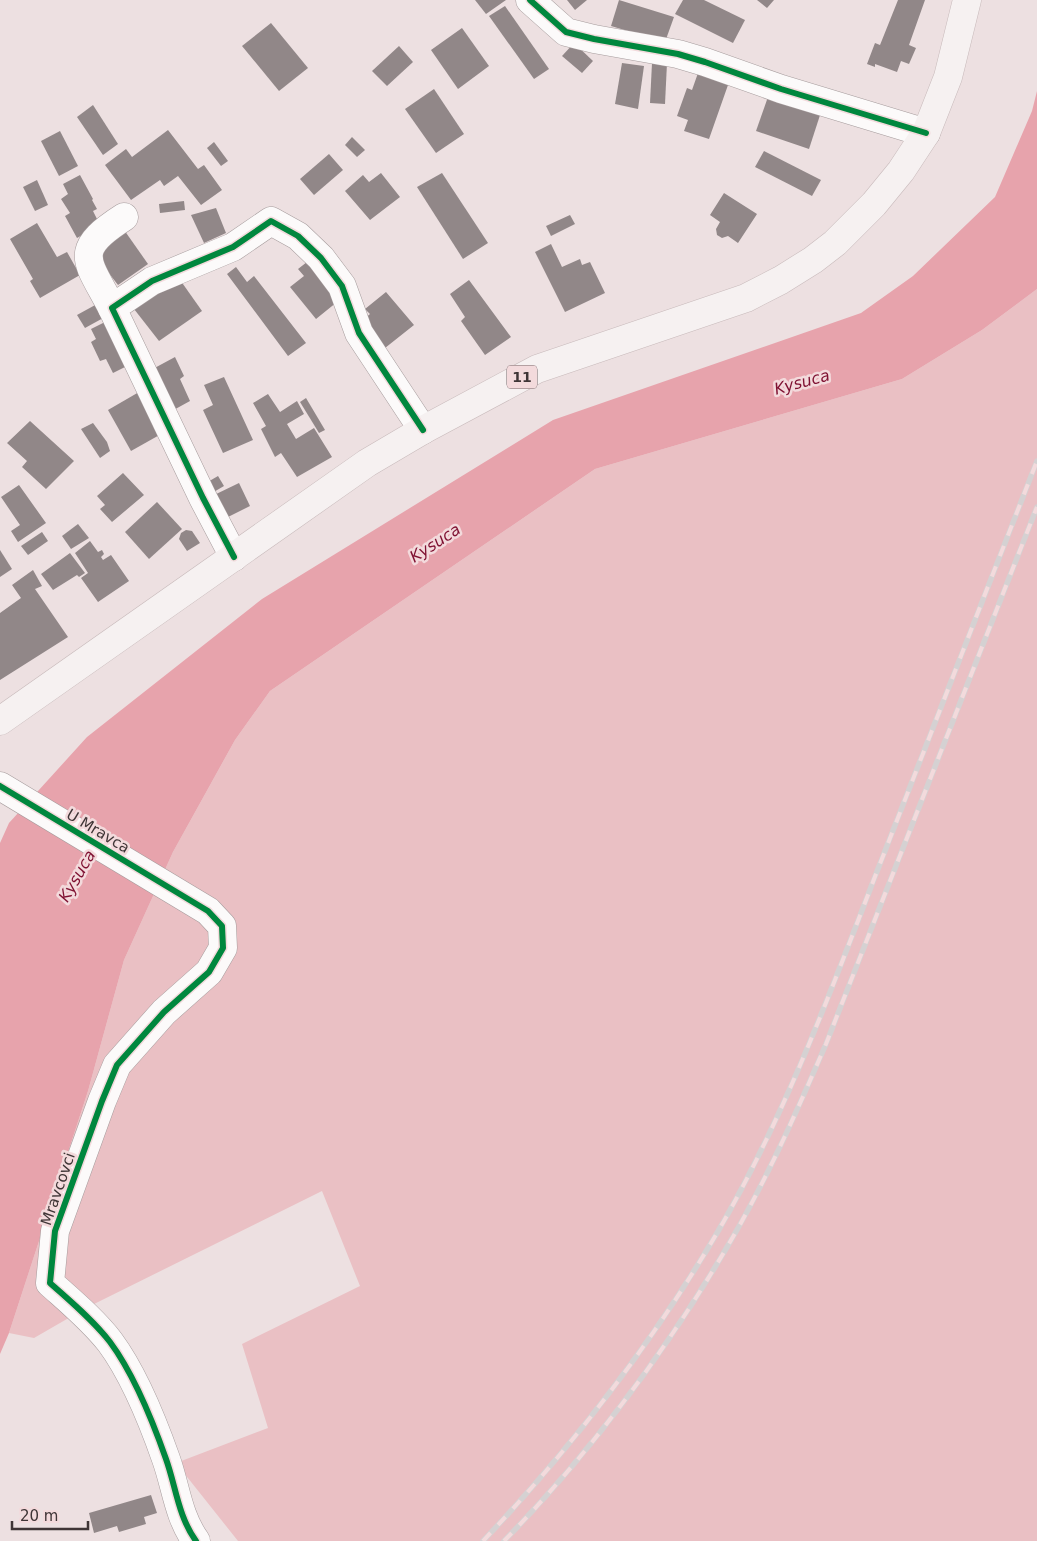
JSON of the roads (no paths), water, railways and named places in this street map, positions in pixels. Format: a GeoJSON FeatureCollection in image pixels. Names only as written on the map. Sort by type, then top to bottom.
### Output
{"type":"FeatureCollection","features":[{"type":"Feature","properties":{"kind":"main road","name":"11"},"geometry":{"type":"LineString","coordinates":[[0,721],[367,463],[423,430],[537,369],[746,298],[814,260],[835,243],[874,204],[896,177],[926,133],[948,77],[967,0]]}},
{"type":"Feature","properties":{"kind":"street"},"geometry":{"type":"LineString","coordinates":[[530,0],[566,32],[678,54],[781,89],[926,133]]}},
{"type":"Feature","properties":{"kind":"street"},"geometry":{"type":"LineString","coordinates":[[124,217],[96,238],[90,246],[88,256],[90,265],[203,498],[234,557]]}},
{"type":"Feature","properties":{"kind":"street"},"geometry":{"type":"LineString","coordinates":[[112,308],[152,281],[233,247],[270,221],[298,236],[321,258],[342,286],[359,333],[423,430]]}},
{"type":"Feature","properties":{"kind":"street","name":"U Mravca"},"geometry":{"type":"LineString","coordinates":[[0,786],[184,897]]}},
{"type":"Feature","properties":{"kind":"street","name":"Mravcovci"},"geometry":{"type":"LineString","coordinates":[[184,897],[208,911],[222,926],[223,948],[208,972],[164,1012],[117,1065],[55,1231],[50,1283],[93,1323],[110,1342],[133,1381],[166,1459],[186,1527],[196,1541]]}},
{"type":"Feature","properties":{"kind":"water","name":"Kysuca"},"geometry":{"type":"Polygon","coordinates":[[[1037,91],[1037,289],[982,330],[902,379],[595,469],[270,691],[235,740],[173,852],[124,960],[88,1091],[9,1333],[0,1354],[0,843],[9,823],[87,737],[262,599],[553,420],[861,313],[913,276],[995,197],[1032,111],[1037,91]]]}},
{"type":"Feature","properties":{"kind":"railway"},"geometry":{"type":"LineString","coordinates":[[483,1541],[548,1469],[609,1394],[692,1275],[741,1190],[804,1057],[1037,461]]}},
{"type":"Feature","properties":{"kind":"railway"},"geometry":{"type":"LineString","coordinates":[[504,1541],[567,1472],[654,1361],[706,1282],[757,1194],[826,1044],[1037,507]]}}]}
